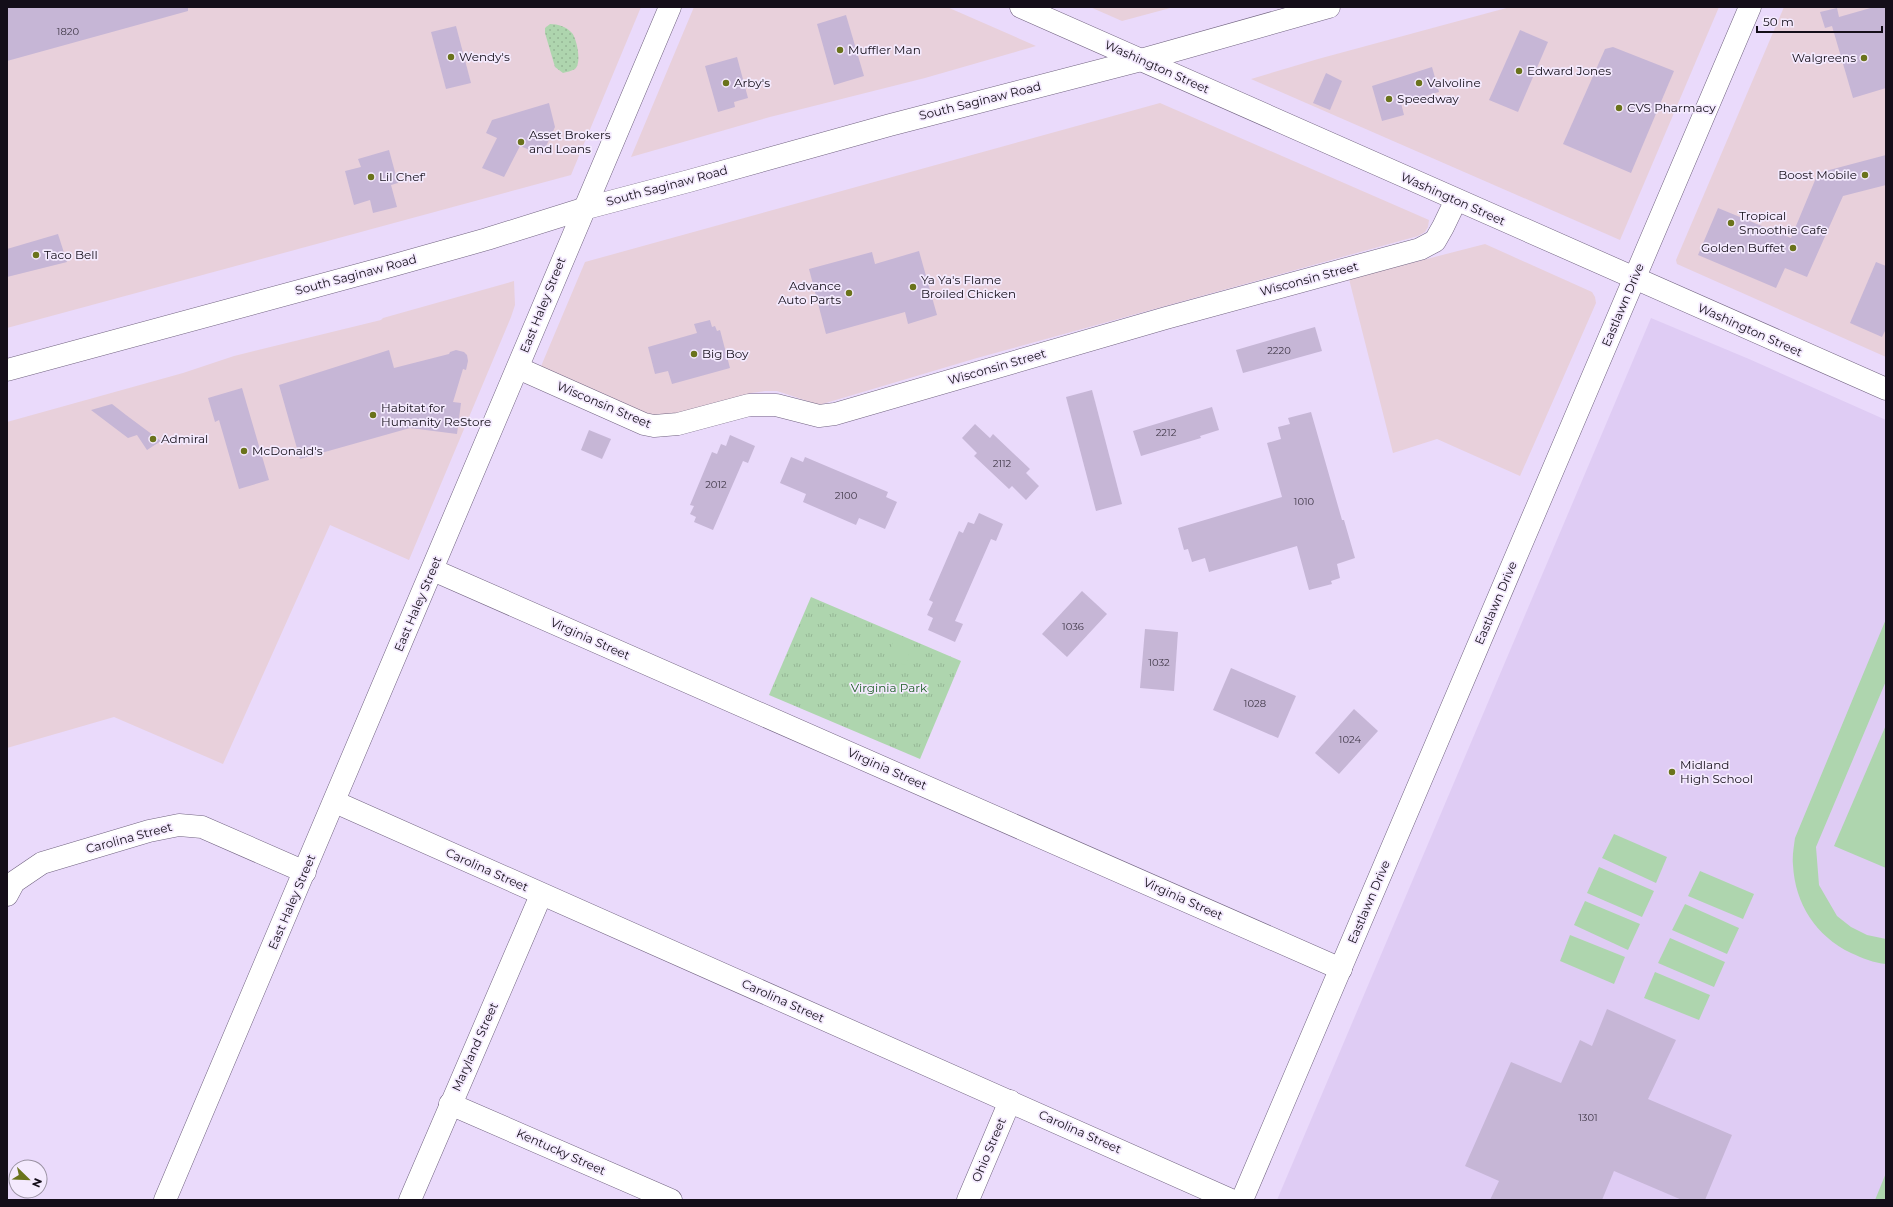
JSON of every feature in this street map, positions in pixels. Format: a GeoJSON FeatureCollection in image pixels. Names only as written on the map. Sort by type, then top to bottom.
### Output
{"type":"FeatureCollection","features":[{"type":"Feature","properties":{"kind":"street","name":"East Haley Street"},"geometry":{"type":"LineString","coordinates":[[166,1200],[518,368],[583,209],[670,7]]}},
{"type":"Feature","properties":{"kind":"street","name":"Washington Street"},"geometry":{"type":"LineString","coordinates":[[1021,7],[1886,389]]}},
{"type":"Feature","properties":{"kind":"street","name":"South Saginaw Road"},"geometry":{"type":"LineString","coordinates":[[7,370],[391,266],[583,209],[902,122],[1141,60],[1329,7]]}},
{"type":"Feature","properties":{"kind":"street","name":"Eastlawn Drive"},"geometry":{"type":"LineString","coordinates":[[1242,1200],[1750,7]]}},
{"type":"Feature","properties":{"kind":"street","name":"Wisconsin Street"},"geometry":{"type":"LineString","coordinates":[[518,368],[644,424],[654,426],[678,424],[749,405],[776,405],[819,416],[835,414],[1166,318],[1420,249],[1435,241],[1456,200]]}},
{"type":"Feature","properties":{"kind":"street","name":"Virginia Street"},"geometry":{"type":"LineString","coordinates":[[433,570],[1341,969]]}},
{"type":"Feature","properties":{"kind":"street","name":"Carolina Street"},"geometry":{"type":"LineString","coordinates":[[335,802],[541,895],[1232,1200]]}},
{"type":"Feature","properties":{"kind":"street","name":"Carolina Street"},"geometry":{"type":"LineString","coordinates":[[7,894],[14,882],[42,863],[149,831],[179,825],[202,827],[305,872]]}},
{"type":"Feature","properties":{"kind":"street","name":"Maryland Street"},"geometry":{"type":"LineString","coordinates":[[410,1200],[541,895]]}},
{"type":"Feature","properties":{"kind":"street","name":"Ohio Street"},"geometry":{"type":"LineString","coordinates":[[968,1200],[1010,1101]]}},
{"type":"Feature","properties":{"kind":"street","name":"Kentucky Street"},"geometry":{"type":"LineString","coordinates":[[450,1104],[672,1200]]}},
{"type":"Feature","properties":{"kind":"shaded area"},"geometry":{"type":"Polygon","coordinates":[[[7,7],[641,7],[571,175],[7,328],[7,7]]]}},
{"type":"Feature","properties":{"kind":"shaded area"},"geometry":{"type":"Polygon","coordinates":[[[694,7],[947,7],[1036,46],[925,78],[770,117],[631,157],[694,7]]]}},
{"type":"Feature","properties":{"kind":"shaded area"},"geometry":{"type":"Polygon","coordinates":[[[1090,7],[1174,7],[1122,21],[1090,7]]]}},
{"type":"Feature","properties":{"kind":"shaded area"},"geometry":{"type":"Polygon","coordinates":[[[1510,7],[1719,7],[1620,240],[1251,79],[1318,59],[1510,7]]]}},
{"type":"Feature","properties":{"kind":"shaded area"},"geometry":{"type":"Polygon","coordinates":[[[1784,7],[1886,7],[1886,357],[1677,264],[1676,260],[1784,7]]]}},
{"type":"Feature","properties":{"kind":"shaded area"},"geometry":{"type":"Polygon","coordinates":[[[1160,103],[1429,220],[1428,227],[1425,232],[1418,236],[977,358],[819,405],[777,391],[765,391],[751,393],[677,415],[654,417],[539,371],[585,262],[1160,103]]]}},
{"type":"Feature","properties":{"kind":"shaded area"},"geometry":{"type":"Polygon","coordinates":[[[1485,244],[1592,292],[1596,303],[1520,476],[1437,439],[1393,453],[1349,279],[1485,244]]]}},
{"type":"Feature","properties":{"kind":"shaded area"},"geometry":{"type":"Polygon","coordinates":[[[514,281],[515,305],[511,317],[409,560],[330,525],[223,764],[114,717],[7,748],[7,422],[183,373],[234,356],[381,320],[383,318],[514,281]]]}},
{"type":"Feature","properties":{"kind":"shaded area","name":"Midland High School"},"geometry":{"type":"Polygon","coordinates":[[[1651,318],[1749,359],[1886,420],[1886,1200],[1277,1200],[1651,318]]]}},
{"type":"Feature","properties":{"kind":"green space"},"geometry":{"type":"Polygon","coordinates":[[[550,24],[559,25],[565,28],[574,36],[577,46],[578,62],[574,70],[563,73],[555,67],[545,33],[545,28],[550,24]]]}},
{"type":"Feature","properties":{"kind":"green space","name":"Virginia Park"},"geometry":{"type":"Polygon","coordinates":[[[811,597],[961,661],[920,759],[769,695],[811,597]]]}},
{"type":"Feature","properties":{"kind":"green space"},"geometry":{"type":"Polygon","coordinates":[[[1886,619],[1886,681],[1816,847],[1819,885],[1837,916],[1851,927],[1867,935],[1886,939],[1886,964],[1851,953],[1827,938],[1818,928],[1803,906],[1798,893],[1793,858],[1795,838],[1886,619]]]}},
{"type":"Feature","properties":{"kind":"green space"},"geometry":{"type":"Polygon","coordinates":[[[894,637],[912,643],[906,665],[888,660],[894,637]]]}},
{"type":"Feature","properties":{"kind":"green space"},"geometry":{"type":"Polygon","coordinates":[[[1886,725],[1886,868],[1834,846],[1886,725]]]}},
{"type":"Feature","properties":{"kind":"green space"},"geometry":{"type":"Polygon","coordinates":[[[1614,834],[1667,857],[1656,883],[1602,858],[1614,834]]]}},
{"type":"Feature","properties":{"kind":"green space"},"geometry":{"type":"Polygon","coordinates":[[[1599,867],[1654,891],[1642,917],[1587,893],[1599,867]]]}},
{"type":"Feature","properties":{"kind":"green space"},"geometry":{"type":"Polygon","coordinates":[[[1700,871],[1754,894],[1743,919],[1688,896],[1700,871]]]}},
{"type":"Feature","properties":{"kind":"green space"},"geometry":{"type":"Polygon","coordinates":[[[1585,901],[1640,924],[1628,950],[1574,925],[1585,901]]]}},
{"type":"Feature","properties":{"kind":"green space"},"geometry":{"type":"Polygon","coordinates":[[[1685,904],[1739,928],[1727,954],[1672,930],[1685,904]]]}},
{"type":"Feature","properties":{"kind":"green space"},"geometry":{"type":"Polygon","coordinates":[[[1570,935],[1625,957],[1614,984],[1560,961],[1570,935]]]}},
{"type":"Feature","properties":{"kind":"green space"},"geometry":{"type":"Polygon","coordinates":[[[1670,938],[1725,962],[1714,987],[1658,963],[1670,938]]]}},
{"type":"Feature","properties":{"kind":"green space"},"geometry":{"type":"Polygon","coordinates":[[[1655,972],[1710,995],[1699,1020],[1644,998],[1655,972]]]}},
{"type":"Feature","properties":{"kind":"green space"},"geometry":{"type":"Polygon","coordinates":[[[1886,1173],[1886,1200],[1875,1200],[1886,1173]]]}},
{"type":"Feature","properties":{"kind":"building"},"geometry":{"type":"Polygon","coordinates":[[[7,7],[188,7],[188,11],[7,61],[7,7]]]}},
{"type":"Feature","properties":{"kind":"building","name":"Walgreens"},"geometry":{"type":"Polygon","coordinates":[[[1874,7],[1886,7],[1886,88],[1853,98],[1832,26],[1825,28],[1820,12],[1837,8],[1839,17],[1874,7]]]}},
{"type":"Feature","properties":{"kind":"building","name":"Muffler Man"},"geometry":{"type":"Polygon","coordinates":[[[846,15],[864,76],[834,85],[817,24],[846,15]]]}},
{"type":"Feature","properties":{"kind":"building","name":"Wendy's"},"geometry":{"type":"Polygon","coordinates":[[[456,26],[471,83],[446,89],[431,32],[456,26]]]}},
{"type":"Feature","properties":{"kind":"building","name":"Edward Jones"},"geometry":{"type":"Polygon","coordinates":[[[1520,30],[1548,42],[1518,112],[1489,100],[1520,30]]]}},
{"type":"Feature","properties":{"kind":"building","name":"CVS Pharmacy"},"geometry":{"type":"Polygon","coordinates":[[[1613,47],[1674,71],[1631,173],[1563,144],[1605,49],[1613,47]]]}},
{"type":"Feature","properties":{"kind":"building"},"geometry":{"type":"Polygon","coordinates":[[[737,57],[748,98],[734,102],[735,107],[718,112],[705,66],[737,57]]]}},
{"type":"Feature","properties":{"kind":"building"},"geometry":{"type":"Polygon","coordinates":[[[1432,67],[1439,92],[1401,103],[1404,115],[1382,121],[1372,86],[1432,67]]]}},
{"type":"Feature","properties":{"kind":"building"},"geometry":{"type":"Polygon","coordinates":[[[1326,73],[1342,81],[1330,110],[1313,103],[1326,73]]]}},
{"type":"Feature","properties":{"kind":"building","name":"Asset Brokers and Loans"},"geometry":{"type":"Polygon","coordinates":[[[549,103],[555,127],[542,155],[520,146],[504,177],[482,168],[497,138],[486,133],[492,120],[549,103]]]}},
{"type":"Feature","properties":{"kind":"building","name":"Lil Chef'"},"geometry":{"type":"Polygon","coordinates":[[[389,150],[398,183],[391,185],[397,207],[373,213],[370,200],[354,205],[345,171],[361,167],[358,159],[389,150]]]}},
{"type":"Feature","properties":{"kind":"building"},"geometry":{"type":"Polygon","coordinates":[[[1886,155],[1886,185],[1843,196],[1807,277],[1785,268],[1776,288],[1698,255],[1718,208],[1791,238],[1818,173],[1886,155]]]}},
{"type":"Feature","properties":{"kind":"building","name":"Taco Bell"},"geometry":{"type":"Polygon","coordinates":[[[58,234],[67,262],[7,277],[7,249],[58,234]]]}},
{"type":"Feature","properties":{"kind":"building"},"geometry":{"type":"Polygon","coordinates":[[[919,251],[937,315],[908,324],[905,312],[826,334],[809,269],[872,252],[875,264],[919,251]]]}},
{"type":"Feature","properties":{"kind":"building"},"geometry":{"type":"Polygon","coordinates":[[[1876,262],[1886,266],[1886,329],[1882,337],[1850,323],[1876,262]]]}},
{"type":"Feature","properties":{"kind":"building"},"geometry":{"type":"Polygon","coordinates":[[[710,320],[712,327],[715,326],[717,331],[720,330],[730,368],[672,384],[668,371],[655,374],[648,347],[697,333],[694,324],[710,320]]]}},
{"type":"Feature","properties":{"kind":"building"},"geometry":{"type":"Polygon","coordinates":[[[1315,327],[1322,351],[1243,373],[1236,350],[1315,327]]]}},
{"type":"Feature","properties":{"kind":"building","name":"Habitat for Humanity ReStore"},"geometry":{"type":"Polygon","coordinates":[[[389,350],[394,368],[449,354],[450,352],[456,350],[464,352],[467,355],[468,361],[466,370],[463,369],[453,402],[461,403],[457,434],[410,428],[300,459],[279,385],[389,350]]]}},
{"type":"Feature","properties":{"kind":"building"},"geometry":{"type":"Polygon","coordinates":[[[242,388],[269,480],[239,489],[219,420],[215,422],[208,398],[242,388]]]}},
{"type":"Feature","properties":{"kind":"building"},"geometry":{"type":"Polygon","coordinates":[[[1092,390],[1122,504],[1096,511],[1066,397],[1092,390]]]}},
{"type":"Feature","properties":{"kind":"building"},"geometry":{"type":"Polygon","coordinates":[[[112,404],[161,441],[147,450],[137,435],[128,438],[91,410],[112,404]]]}},
{"type":"Feature","properties":{"kind":"building"},"geometry":{"type":"Polygon","coordinates":[[[1212,407],[1219,430],[1200,436],[1201,438],[1141,456],[1133,431],[1212,407]]]}},
{"type":"Feature","properties":{"kind":"building"},"geometry":{"type":"Polygon","coordinates":[[[1311,412],[1342,520],[1344,520],[1355,558],[1337,564],[1340,578],[1331,581],[1332,584],[1309,590],[1297,546],[1209,572],[1205,558],[1192,562],[1188,549],[1184,550],[1178,528],[1282,497],[1267,443],[1281,439],[1278,427],[1290,424],[1288,418],[1311,412]]]}},
{"type":"Feature","properties":{"kind":"building"},"geometry":{"type":"Polygon","coordinates":[[[975,424],[990,438],[993,434],[1030,469],[1026,473],[1039,486],[1026,500],[1012,486],[1009,489],[974,456],[977,453],[962,438],[975,424]]]}},
{"type":"Feature","properties":{"kind":"building"},"geometry":{"type":"Polygon","coordinates":[[[589,430],[611,439],[602,459],[581,450],[589,430]]]}},
{"type":"Feature","properties":{"kind":"building"},"geometry":{"type":"Polygon","coordinates":[[[730,435],[755,446],[748,463],[743,461],[713,530],[694,522],[696,517],[690,514],[694,506],[690,505],[712,452],[717,454],[721,444],[726,446],[730,435]]]}},
{"type":"Feature","properties":{"kind":"building"},"geometry":{"type":"Polygon","coordinates":[[[791,457],[803,462],[805,457],[888,492],[886,497],[897,502],[885,529],[859,518],[856,525],[803,502],[806,494],[780,483],[791,457]]]}},
{"type":"Feature","properties":{"kind":"building"},"geometry":{"type":"Polygon","coordinates":[[[979,513],[1003,524],[996,541],[991,539],[955,621],[963,624],[955,642],[928,630],[933,618],[927,615],[933,602],[929,600],[959,531],[963,533],[968,522],[974,524],[979,513]]]}},
{"type":"Feature","properties":{"kind":"building"},"geometry":{"type":"Polygon","coordinates":[[[1082,591],[1107,614],[1067,657],[1042,634],[1082,591]]]}},
{"type":"Feature","properties":{"kind":"building"},"geometry":{"type":"Polygon","coordinates":[[[1145,629],[1178,632],[1174,691],[1140,688],[1145,629]]]}},
{"type":"Feature","properties":{"kind":"building"},"geometry":{"type":"Polygon","coordinates":[[[1231,668],[1296,696],[1278,738],[1213,710],[1231,668]]]}},
{"type":"Feature","properties":{"kind":"building"},"geometry":{"type":"Polygon","coordinates":[[[1354,709],[1378,731],[1339,774],[1315,753],[1354,709]]]}},
{"type":"Feature","properties":{"kind":"building"},"geometry":{"type":"Polygon","coordinates":[[[1607,1009],[1676,1040],[1648,1099],[1732,1135],[1705,1200],[1682,1200],[1614,1171],[1602,1200],[1490,1200],[1499,1181],[1465,1166],[1511,1062],[1561,1083],[1580,1040],[1592,1046],[1607,1009]]]}},
{"type":"Feature","properties":{"kind":"place","name":"Muffler Man"},"geometry":{"type":"Point","coordinates":[840,50]}},
{"type":"Feature","properties":{"kind":"place","name":"Wendy's"},"geometry":{"type":"Point","coordinates":[451,57]}},
{"type":"Feature","properties":{"kind":"place","name":"Walgreens"},"geometry":{"type":"Point","coordinates":[1864,58]}},
{"type":"Feature","properties":{"kind":"place","name":"Edward Jones"},"geometry":{"type":"Point","coordinates":[1519,71]}},
{"type":"Feature","properties":{"kind":"place","name":"Arby's"},"geometry":{"type":"Point","coordinates":[726,83]}},
{"type":"Feature","properties":{"kind":"place","name":"Valvoline"},"geometry":{"type":"Point","coordinates":[1419,83]}},
{"type":"Feature","properties":{"kind":"place","name":"Speedway"},"geometry":{"type":"Point","coordinates":[1389,99]}},
{"type":"Feature","properties":{"kind":"place","name":"CVS Pharmacy"},"geometry":{"type":"Point","coordinates":[1619,108]}},
{"type":"Feature","properties":{"kind":"place","name":"Asset Brokers and Loans"},"geometry":{"type":"Point","coordinates":[521,142]}},
{"type":"Feature","properties":{"kind":"place","name":"Boost Mobile"},"geometry":{"type":"Point","coordinates":[1865,175]}},
{"type":"Feature","properties":{"kind":"place","name":"Lil Chef'"},"geometry":{"type":"Point","coordinates":[371,177]}},
{"type":"Feature","properties":{"kind":"place","name":"Tropical Smoothie Cafe"},"geometry":{"type":"Point","coordinates":[1731,223]}},
{"type":"Feature","properties":{"kind":"place","name":"Golden Buffet"},"geometry":{"type":"Point","coordinates":[1793,248]}},
{"type":"Feature","properties":{"kind":"place","name":"Taco Bell"},"geometry":{"type":"Point","coordinates":[36,255]}},
{"type":"Feature","properties":{"kind":"place","name":"Ya Ya's Flame Broiled Chicken"},"geometry":{"type":"Point","coordinates":[913,287]}},
{"type":"Feature","properties":{"kind":"place","name":"Advance Auto Parts"},"geometry":{"type":"Point","coordinates":[849,293]}},
{"type":"Feature","properties":{"kind":"place","name":"Big Boy"},"geometry":{"type":"Point","coordinates":[694,354]}},
{"type":"Feature","properties":{"kind":"place","name":"Habitat for Humanity ReStore"},"geometry":{"type":"Point","coordinates":[373,415]}},
{"type":"Feature","properties":{"kind":"place","name":"Admiral"},"geometry":{"type":"Point","coordinates":[153,439]}},
{"type":"Feature","properties":{"kind":"place","name":"McDonald's"},"geometry":{"type":"Point","coordinates":[244,451]}},
{"type":"Feature","properties":{"kind":"place","name":"Midland High School"},"geometry":{"type":"Point","coordinates":[1672,772]}}]}
